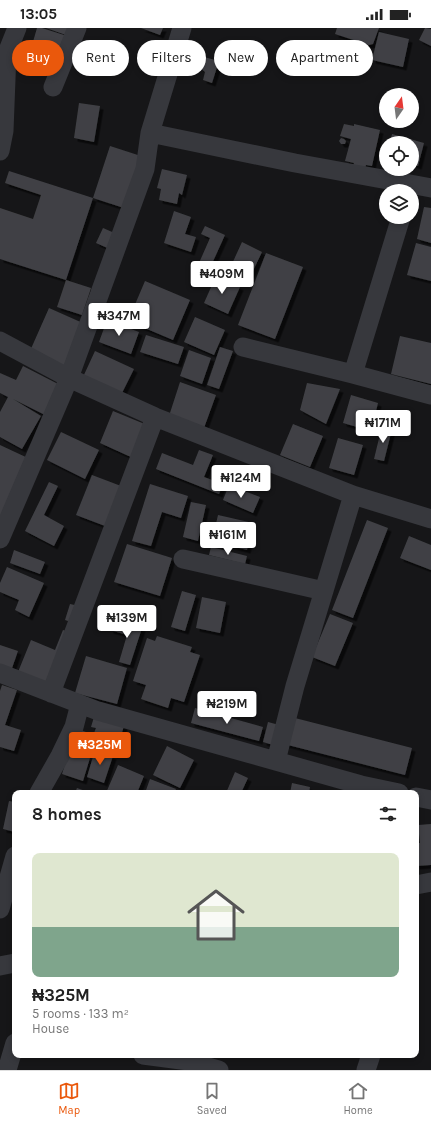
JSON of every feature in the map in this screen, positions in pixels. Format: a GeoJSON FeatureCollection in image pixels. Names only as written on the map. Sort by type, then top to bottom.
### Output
{"type":"FeatureCollection","features":[{"type":"Feature","properties":{"kind":"street"},"geometry":{"type":"LineString","coordinates":[[0,152],[4,131],[7,53],[17,28]]}},
{"type":"Feature","properties":{"kind":"street"},"geometry":{"type":"LineString","coordinates":[[53,87],[77,28]]}},
{"type":"Feature","properties":{"kind":"street"},"geometry":{"type":"LineString","coordinates":[[0,539],[69,378],[145,169],[150,133],[182,28]]}},
{"type":"Feature","properties":{"kind":"street"},"geometry":{"type":"LineString","coordinates":[[150,133],[396,184]]}},
{"type":"Feature","properties":{"kind":"street"},"geometry":{"type":"LineString","coordinates":[[419,187],[431,188]]}},
{"type":"Feature","properties":{"kind":"street"},"geometry":{"type":"LineString","coordinates":[[353,374],[400,224]]}},
{"type":"Feature","properties":{"kind":"street"},"geometry":{"type":"LineString","coordinates":[[0,341],[69,378],[155,417],[353,495],[431,519]]}},
{"type":"Feature","properties":{"kind":"street"},"geometry":{"type":"LineString","coordinates":[[243,347],[431,394]]}},
{"type":"Feature","properties":{"kind":"street"},"geometry":{"type":"LineString","coordinates":[[51,693],[155,417]]}},
{"type":"Feature","properties":{"kind":"street"},"geometry":{"type":"LineString","coordinates":[[276,761],[295,686],[353,495]]}},
{"type":"Feature","properties":{"kind":"street"},"geometry":{"type":"LineString","coordinates":[[183,559],[324,591]]}},
{"type":"Feature","properties":{"kind":"street"},"geometry":{"type":"LineString","coordinates":[[0,674],[106,713],[361,785],[385,790]]}},
{"type":"Feature","properties":{"kind":"street"},"geometry":{"type":"LineString","coordinates":[[41,790],[74,727],[80,704]]}},
{"type":"Feature","properties":{"kind":"street"},"geometry":{"type":"LineString","coordinates":[[419,798],[431,800]]}},
{"type":"Feature","properties":{"kind":"street"},"geometry":{"type":"LineString","coordinates":[[0,909],[12,867]]}},
{"type":"Feature","properties":{"kind":"street"},"geometry":{"type":"LineString","coordinates":[[419,884],[431,882]]}},
{"type":"Feature","properties":{"kind":"street"},"geometry":{"type":"LineString","coordinates":[[0,966],[12,964]]}},
{"type":"Feature","properties":{"kind":"street"},"geometry":{"type":"LineString","coordinates":[[6,1070],[12,1052]]}},
{"type":"Feature","properties":{"kind":"street"},"geometry":{"type":"LineString","coordinates":[[166,1058],[188,1061],[218,1070]]}},
{"type":"Feature","properties":{"kind":"street"},"geometry":{"type":"LineString","coordinates":[[366,1070],[370,1058]]}},
{"type":"Feature","properties":{"kind":"building"},"geometry":{"type":"Polygon","coordinates":[[[37,28],[42,28],[67,36],[64,45],[64,40],[34,40],[37,28]]]}},
{"type":"Feature","properties":{"kind":"building"},"geometry":{"type":"Polygon","coordinates":[[[46,28],[68,28],[66,35],[46,28]]]}},
{"type":"Feature","properties":{"kind":"building"},"geometry":{"type":"Polygon","coordinates":[[[141,28],[163,28],[160,35],[141,28]]]}},
{"type":"Feature","properties":{"kind":"building"},"geometry":{"type":"Polygon","coordinates":[[[337,28],[379,28],[373,44],[373,40],[354,40],[335,34],[337,28]]]}},
{"type":"Feature","properties":{"kind":"building"},"geometry":{"type":"Polygon","coordinates":[[[425,28],[431,29],[431,46],[419,40],[425,28]]]}},
{"type":"Feature","properties":{"kind":"building"},"geometry":{"type":"Polygon","coordinates":[[[379,32],[409,39],[403,67],[373,60],[379,32]]]}},
{"type":"Feature","properties":{"kind":"building"},"geometry":{"type":"Polygon","coordinates":[[[206,58],[214,60],[214,76],[212,83],[203,80],[204,76],[206,76],[206,58]]]}},
{"type":"Feature","properties":{"kind":"building"},"geometry":{"type":"Polygon","coordinates":[[[79,103],[100,106],[94,142],[74,138],[79,103]]]}},
{"type":"Feature","properties":{"kind":"building"},"geometry":{"type":"Polygon","coordinates":[[[344,124],[354,126],[354,124],[380,130],[372,166],[366,165],[365,169],[353,167],[354,163],[345,161],[351,139],[340,136],[344,124]]]}},
{"type":"Feature","properties":{"kind":"building"},"geometry":{"type":"Polygon","coordinates":[[[341,138],[346,141],[345,144],[341,144],[339,141],[341,138]]]}},
{"type":"Feature","properties":{"kind":"building"},"geometry":{"type":"Polygon","coordinates":[[[419,142],[424,143],[419,162],[419,142]]]}},
{"type":"Feature","properties":{"kind":"building"},"geometry":{"type":"Polygon","coordinates":[[[110,146],[144,157],[127,209],[93,198],[110,146]]]}},
{"type":"Feature","properties":{"kind":"building"},"geometry":{"type":"Polygon","coordinates":[[[162,169],[187,175],[182,195],[179,193],[177,204],[159,200],[161,189],[157,188],[162,169]]]}},
{"type":"Feature","properties":{"kind":"building"},"geometry":{"type":"Polygon","coordinates":[[[9,171],[93,198],[66,280],[0,259],[0,208],[33,219],[41,195],[5,183],[9,171]]]}},
{"type":"Feature","properties":{"kind":"building"},"geometry":{"type":"Polygon","coordinates":[[[424,207],[431,208],[431,243],[417,239],[424,207]]]}},
{"type":"Feature","properties":{"kind":"building"},"geometry":{"type":"Polygon","coordinates":[[[174,211],[191,217],[185,234],[196,237],[191,252],[164,243],[174,211]]]}},
{"type":"Feature","properties":{"kind":"building"},"geometry":{"type":"Polygon","coordinates":[[[205,226],[225,235],[210,268],[199,263],[210,238],[201,234],[205,226]]]}},
{"type":"Feature","properties":{"kind":"building"},"geometry":{"type":"Polygon","coordinates":[[[103,228],[119,235],[112,250],[96,243],[103,228]]]}},
{"type":"Feature","properties":{"kind":"building"},"geometry":{"type":"Polygon","coordinates":[[[242,242],[262,252],[251,275],[231,266],[242,242]]]}},
{"type":"Feature","properties":{"kind":"building"},"geometry":{"type":"Polygon","coordinates":[[[416,243],[431,247],[431,281],[407,275],[416,243]]]}},
{"type":"Feature","properties":{"kind":"building"},"geometry":{"type":"Polygon","coordinates":[[[266,253],[303,267],[275,339],[238,325],[266,253]]]}},
{"type":"Feature","properties":{"kind":"building"},"geometry":{"type":"Polygon","coordinates":[[[216,276],[240,287],[228,314],[204,303],[216,276]]]}},
{"type":"Feature","properties":{"kind":"building"},"geometry":{"type":"Polygon","coordinates":[[[66,280],[91,288],[82,315],[57,307],[66,280]]]}},
{"type":"Feature","properties":{"kind":"building"},"geometry":{"type":"Polygon","coordinates":[[[145,281],[190,300],[173,340],[128,321],[145,281]]]}},
{"type":"Feature","properties":{"kind":"building"},"geometry":{"type":"Polygon","coordinates":[[[49,308],[85,324],[66,367],[30,351],[49,308]]]}},
{"type":"Feature","properties":{"kind":"building"},"geometry":{"type":"Polygon","coordinates":[[[195,317],[225,330],[214,355],[184,342],[195,317]]]}},
{"type":"Feature","properties":{"kind":"building"},"geometry":{"type":"Polygon","coordinates":[[[107,320],[139,332],[131,354],[99,342],[107,320]]]}},
{"type":"Feature","properties":{"kind":"building"},"geometry":{"type":"Polygon","coordinates":[[[146,335],[184,347],[178,364],[140,352],[146,335]]]}},
{"type":"Feature","properties":{"kind":"building"},"geometry":{"type":"Polygon","coordinates":[[[400,336],[431,343],[431,384],[391,374],[400,336]]]}},
{"type":"Feature","properties":{"kind":"building"},"geometry":{"type":"Polygon","coordinates":[[[220,347],[233,351],[219,389],[207,385],[220,347]]]}},
{"type":"Feature","properties":{"kind":"building"},"geometry":{"type":"Polygon","coordinates":[[[189,350],[211,358],[202,384],[180,376],[189,350]]]}},
{"type":"Feature","properties":{"kind":"building"},"geometry":{"type":"Polygon","coordinates":[[[95,351],[134,369],[121,395],[83,377],[95,351]]]}},
{"type":"Feature","properties":{"kind":"building"},"geometry":{"type":"Polygon","coordinates":[[[23,366],[60,385],[45,415],[13,399],[41,416],[22,449],[0,437],[0,412],[8,397],[0,393],[0,373],[16,380],[23,366]]]}},
{"type":"Feature","properties":{"kind":"building"},"geometry":{"type":"Polygon","coordinates":[[[180,382],[216,395],[204,428],[169,416],[180,382]]]}},
{"type":"Feature","properties":{"kind":"building"},"geometry":{"type":"Polygon","coordinates":[[[307,383],[340,389],[326,424],[300,410],[307,383]]]}},
{"type":"Feature","properties":{"kind":"building"},"geometry":{"type":"Polygon","coordinates":[[[351,395],[378,403],[371,431],[343,423],[351,395]]]}},
{"type":"Feature","properties":{"kind":"building"},"geometry":{"type":"Polygon","coordinates":[[[113,411],[147,425],[133,458],[100,443],[113,411]]]}},
{"type":"Feature","properties":{"kind":"building"},"geometry":{"type":"Polygon","coordinates":[[[293,424],[323,436],[310,467],[280,455],[293,424]]]}},
{"type":"Feature","properties":{"kind":"building"},"geometry":{"type":"Polygon","coordinates":[[[382,426],[392,429],[384,461],[374,459],[382,426]]]}},
{"type":"Feature","properties":{"kind":"building"},"geometry":{"type":"Polygon","coordinates":[[[61,432],[99,450],[85,479],[47,460],[61,432]]]}},
{"type":"Feature","properties":{"kind":"building"},"geometry":{"type":"Polygon","coordinates":[[[338,438],[363,445],[354,475],[329,468],[338,438]]]}},
{"type":"Feature","properties":{"kind":"building"},"geometry":{"type":"Polygon","coordinates":[[[0,445],[30,459],[0,521],[0,445]]]}},
{"type":"Feature","properties":{"kind":"building"},"geometry":{"type":"Polygon","coordinates":[[[199,450],[213,455],[204,477],[223,484],[219,494],[156,469],[162,453],[193,465],[199,450]]]}},
{"type":"Feature","properties":{"kind":"building"},"geometry":{"type":"Polygon","coordinates":[[[92,475],[121,486],[105,526],[76,515],[92,475]]]}},
{"type":"Feature","properties":{"kind":"building"},"geometry":{"type":"Polygon","coordinates":[[[49,482],[58,486],[44,515],[64,526],[54,546],[25,531],[49,482]]]}},
{"type":"Feature","properties":{"kind":"building"},"geometry":{"type":"Polygon","coordinates":[[[150,484],[188,496],[181,518],[162,512],[151,546],[132,541],[150,484]]]}},
{"type":"Feature","properties":{"kind":"building"},"geometry":{"type":"Polygon","coordinates":[[[229,485],[260,497],[253,513],[223,500],[229,485]]]}},
{"type":"Feature","properties":{"kind":"building"},"geometry":{"type":"Polygon","coordinates":[[[191,502],[206,505],[198,541],[183,537],[191,502]]]}},
{"type":"Feature","properties":{"kind":"building"},"geometry":{"type":"Polygon","coordinates":[[[218,515],[253,523],[247,550],[212,541],[218,515]]]}},
{"type":"Feature","properties":{"kind":"building"},"geometry":{"type":"Polygon","coordinates":[[[367,520],[388,528],[353,618],[332,610],[367,520]]]}},
{"type":"Feature","properties":{"kind":"building"},"geometry":{"type":"Polygon","coordinates":[[[409,536],[431,545],[431,570],[400,558],[409,536]]]}},
{"type":"Feature","properties":{"kind":"building"},"geometry":{"type":"Polygon","coordinates":[[[127,544],[172,558],[160,596],[114,582],[127,544]]]}},
{"type":"Feature","properties":{"kind":"building"},"geometry":{"type":"Polygon","coordinates":[[[211,547],[247,556],[245,564],[209,555],[211,547]]]}},
{"type":"Feature","properties":{"kind":"building"},"geometry":{"type":"Polygon","coordinates":[[[14,550],[45,562],[40,574],[10,563],[14,550]]]}},
{"type":"Feature","properties":{"kind":"building"},"geometry":{"type":"Polygon","coordinates":[[[7,567],[44,583],[29,617],[15,610],[19,600],[0,592],[0,583],[7,567]]]}},
{"type":"Feature","properties":{"kind":"building"},"geometry":{"type":"Polygon","coordinates":[[[182,591],[196,595],[185,631],[171,627],[182,591]]]}},
{"type":"Feature","properties":{"kind":"building"},"geometry":{"type":"Polygon","coordinates":[[[202,597],[226,602],[220,633],[196,628],[202,597]]]}},
{"type":"Feature","properties":{"kind":"building"},"geometry":{"type":"Polygon","coordinates":[[[70,604],[79,606],[74,623],[65,620],[70,604]]]}},
{"type":"Feature","properties":{"kind":"building"},"geometry":{"type":"Polygon","coordinates":[[[330,614],[353,623],[335,666],[312,657],[330,614]]]}},
{"type":"Feature","properties":{"kind":"building"},"geometry":{"type":"Polygon","coordinates":[[[110,618],[142,628],[130,665],[119,662],[127,635],[110,630],[110,618]]]}},
{"type":"Feature","properties":{"kind":"building"},"geometry":{"type":"Polygon","coordinates":[[[63,630],[69,632],[48,684],[18,672],[31,640],[55,650],[63,630]]]}},
{"type":"Feature","properties":{"kind":"building"},"geometry":{"type":"Polygon","coordinates":[[[157,636],[192,647],[190,652],[200,655],[184,702],[171,698],[168,708],[141,699],[146,685],[133,681],[147,638],[155,641],[157,636]]]}},
{"type":"Feature","properties":{"kind":"building"},"geometry":{"type":"Polygon","coordinates":[[[0,645],[18,651],[11,671],[0,667],[0,645]]]}},
{"type":"Feature","properties":{"kind":"building"},"geometry":{"type":"Polygon","coordinates":[[[86,656],[127,668],[117,704],[75,693],[86,656]]]}},
{"type":"Feature","properties":{"kind":"building"},"geometry":{"type":"Polygon","coordinates":[[[2,685],[17,690],[5,725],[21,730],[14,751],[0,747],[0,691],[2,685]]]}},
{"type":"Feature","properties":{"kind":"building"},"geometry":{"type":"Polygon","coordinates":[[[195,708],[263,727],[259,741],[191,723],[195,708]]]}},
{"type":"Feature","properties":{"kind":"building"},"geometry":{"type":"Polygon","coordinates":[[[94,717],[124,726],[115,755],[101,751],[106,737],[94,733],[96,728],[91,727],[94,717]]]}},
{"type":"Feature","properties":{"kind":"building"},"geometry":{"type":"Polygon","coordinates":[[[291,717],[412,748],[405,775],[284,744],[291,717]]]}},
{"type":"Feature","properties":{"kind":"building"},"geometry":{"type":"Polygon","coordinates":[[[268,722],[279,725],[273,745],[263,742],[268,722]]]}},
{"type":"Feature","properties":{"kind":"building"},"geometry":{"type":"Polygon","coordinates":[[[80,730],[104,738],[100,750],[76,743],[80,730]]]}},
{"type":"Feature","properties":{"kind":"building"},"geometry":{"type":"Polygon","coordinates":[[[167,746],[194,760],[180,788],[153,775],[167,746]]]}},
{"type":"Feature","properties":{"kind":"building"},"geometry":{"type":"Polygon","coordinates":[[[95,750],[113,756],[104,783],[87,777],[95,750]]]}},
{"type":"Feature","properties":{"kind":"building"},"geometry":{"type":"Polygon","coordinates":[[[69,752],[90,758],[83,781],[62,774],[69,752]]]}},
{"type":"Feature","properties":{"kind":"building"},"geometry":{"type":"Polygon","coordinates":[[[118,765],[144,776],[138,790],[107,790],[118,765]]]}},
{"type":"Feature","properties":{"kind":"building"},"geometry":{"type":"Polygon","coordinates":[[[235,772],[248,778],[242,790],[227,790],[235,772]]]}},
{"type":"Feature","properties":{"kind":"building"},"geometry":{"type":"Polygon","coordinates":[[[150,779],[176,789],[176,790],[146,790],[150,779]]]}},
{"type":"Feature","properties":{"kind":"building"},"geometry":{"type":"Polygon","coordinates":[[[292,783],[310,787],[310,790],[291,790],[292,783]]]}},
{"type":"Feature","properties":{"kind":"building"},"geometry":{"type":"Polygon","coordinates":[[[9,801],[12,802],[12,831],[3,829],[9,801]]]}},
{"type":"Feature","properties":{"kind":"building"},"geometry":{"type":"Polygon","coordinates":[[[431,824],[431,865],[419,866],[419,825],[431,824]]]}}]}
